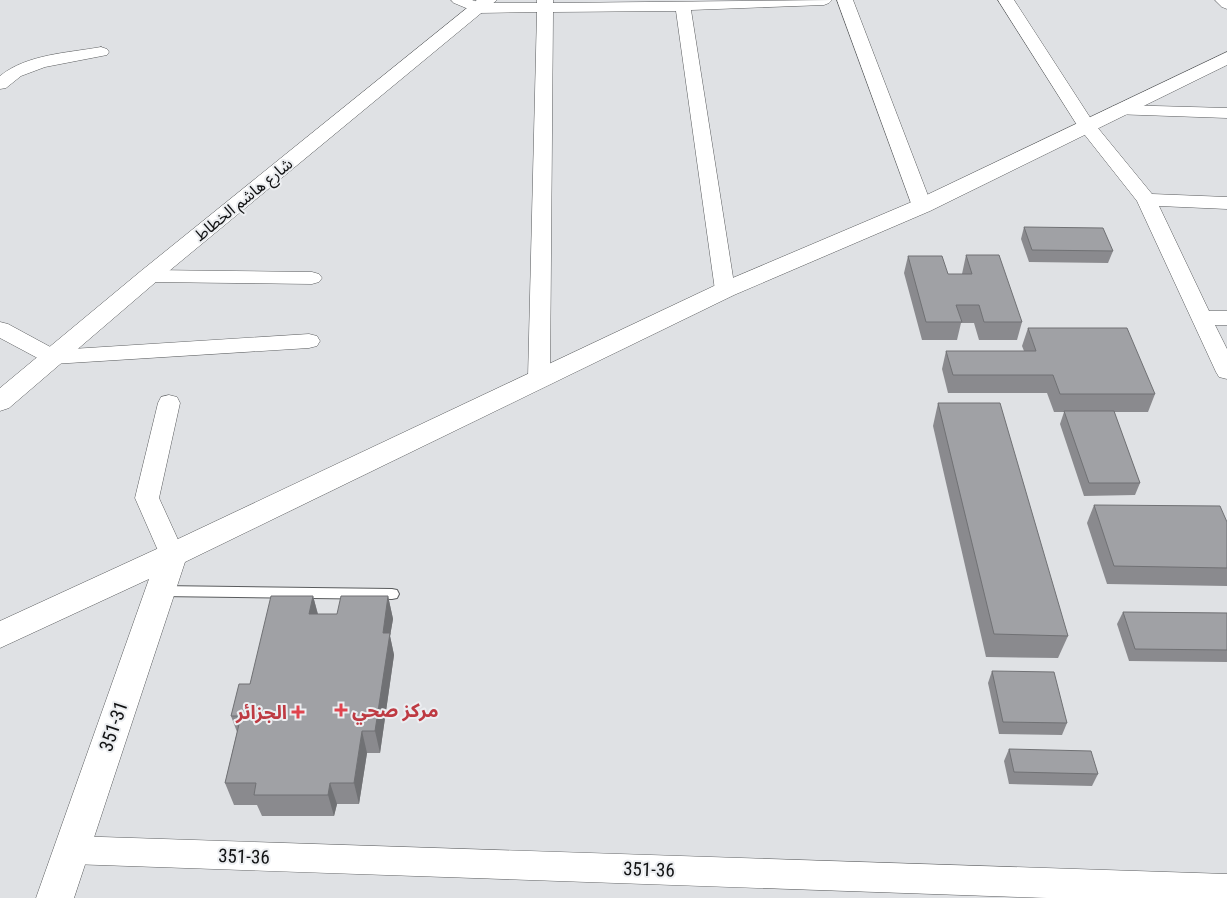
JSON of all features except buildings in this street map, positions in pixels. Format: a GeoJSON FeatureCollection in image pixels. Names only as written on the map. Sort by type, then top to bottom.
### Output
{"type":"FeatureCollection","features":[{"type":"Feature","properties":{"kind":"street"},"geometry":{"type":"LineString","coordinates":[[475,3],[683,3],[824,0]]}},
{"type":"Feature","properties":{"kind":"street"},"geometry":{"type":"LineString","coordinates":[[845,0],[922,206]]}},
{"type":"Feature","properties":{"kind":"street"},"geometry":{"type":"LineString","coordinates":[[1006,0],[1086,125],[1146,200],[1227,372]]}},
{"type":"Feature","properties":{"kind":"street"},"geometry":{"type":"LineString","coordinates":[[1223,0],[1227,4]]}},
{"type":"Feature","properties":{"kind":"street","name":"شارع هاشم الخطاط"},"geometry":{"type":"LineString","coordinates":[[0,402],[475,3]]}},
{"type":"Feature","properties":{"kind":"street"},"geometry":{"type":"LineString","coordinates":[[539,378],[545,3]]}},
{"type":"Feature","properties":{"kind":"street"},"geometry":{"type":"LineString","coordinates":[[683,3],[725,290]]}},
{"type":"Feature","properties":{"kind":"street"},"geometry":{"type":"LineString","coordinates":[[0,84],[15,72],[41,63],[101,52]]}},
{"type":"Feature","properties":{"kind":"street"},"geometry":{"type":"LineString","coordinates":[[0,635],[172,555],[725,290],[922,206],[1227,58]]}},
{"type":"Feature","properties":{"kind":"street"},"geometry":{"type":"LineString","coordinates":[[1119,110],[1227,113]]}},
{"type":"Feature","properties":{"kind":"street"},"geometry":{"type":"LineString","coordinates":[[1146,200],[1227,203]]}},
{"type":"Feature","properties":{"kind":"street"},"geometry":{"type":"LineString","coordinates":[[149,276],[312,278]]}},
{"type":"Feature","properties":{"kind":"street"},"geometry":{"type":"LineString","coordinates":[[1201,318],[1227,318]]}},
{"type":"Feature","properties":{"kind":"street"},"geometry":{"type":"LineString","coordinates":[[0,329],[53,357],[309,341]]}},
{"type":"Feature","properties":{"kind":"street"},"geometry":{"type":"LineString","coordinates":[[169,403],[147,498],[172,555]]}},
{"type":"Feature","properties":{"kind":"street","name":"351-31"},"geometry":{"type":"LineString","coordinates":[[55,898],[172,555]]}},
{"type":"Feature","properties":{"kind":"street","name":"351-36"},"geometry":{"type":"LineString","coordinates":[[71,850],[1227,889]]}},
{"type":"Feature","properties":{"kind":"lane"},"geometry":{"type":"LineString","coordinates":[[160,590],[392,594]]}},
{"type":"Feature","properties":{"kind":"place","name":"مركز صحي"},"geometry":{"type":"Point","coordinates":[341,710]}},
{"type":"Feature","properties":{"kind":"place","name":"الجزائر"},"geometry":{"type":"Point","coordinates":[298,712]}}]}
